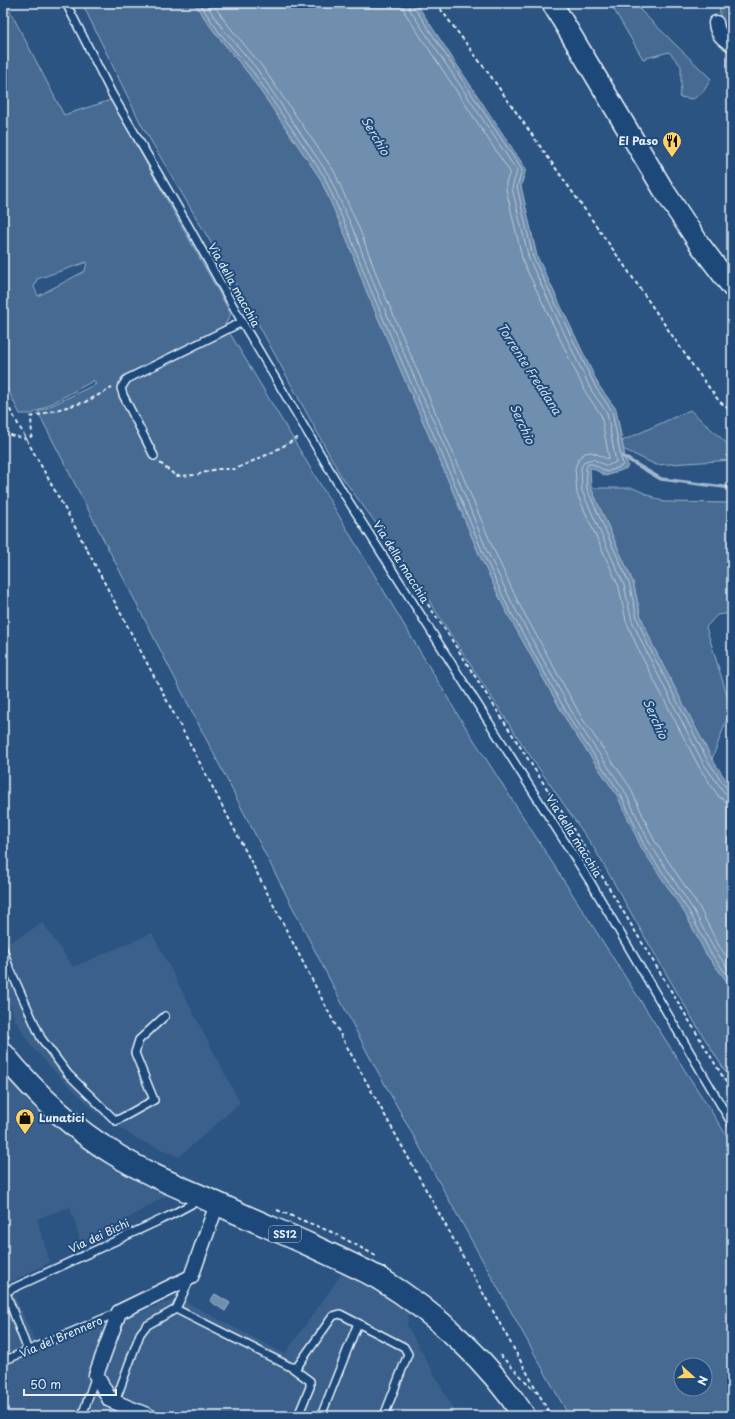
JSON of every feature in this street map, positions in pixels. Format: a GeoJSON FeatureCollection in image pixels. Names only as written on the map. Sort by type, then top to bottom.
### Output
{"type":"FeatureCollection","features":[{"type":"Feature","properties":{"kind":"main road"},"geometry":{"type":"LineString","coordinates":[[552,3],[663,189],[700,246],[732,287]]}},
{"type":"Feature","properties":{"kind":"main road","name":"SS12"},"geometry":{"type":"LineString","coordinates":[[3,1054],[25,1081],[56,1112],[113,1154],[138,1168],[348,1262],[380,1279],[407,1297],[444,1326],[478,1359],[503,1386],[524,1416]]}},
{"type":"Feature","properties":{"kind":"street"},"geometry":{"type":"LineString","coordinates":[[716,23],[718,32],[725,40],[732,44]]}},
{"type":"Feature","properties":{"kind":"street"},"geometry":{"type":"LineString","coordinates":[[191,1277],[210,1201]]}},
{"type":"Feature","properties":{"kind":"street","name":"Via del Brennero"},"geometry":{"type":"LineString","coordinates":[[96,1375],[119,1312],[191,1277]]}},
{"type":"Feature","properties":{"kind":"street"},"geometry":{"type":"LineString","coordinates":[[96,1375],[110,1400],[148,1416]]}},
{"type":"Feature","properties":{"kind":"lane","name":"Via della macchia"},"geometry":{"type":"LineString","coordinates":[[66,3],[112,94],[242,322],[344,494],[591,883],[732,1124]]}},
{"type":"Feature","properties":{"kind":"lane"},"geometry":{"type":"LineString","coordinates":[[154,456],[123,395],[121,388],[127,379],[242,322]]}},
{"type":"Feature","properties":{"kind":"lane"},"geometry":{"type":"LineString","coordinates":[[3,949],[9,967],[40,1038],[68,1074],[116,1121],[154,1100],[135,1053],[139,1040],[164,1016]]}},
{"type":"Feature","properties":{"kind":"lane","name":"Via dei Bichi"},"geometry":{"type":"LineString","coordinates":[[4,1290],[169,1216],[210,1201]]}},
{"type":"Feature","properties":{"kind":"lane"},"geometry":{"type":"LineString","coordinates":[[115,1402],[140,1334],[146,1326],[176,1309],[191,1277]]}},
{"type":"Feature","properties":{"kind":"lane"},"geometry":{"type":"LineString","coordinates":[[4,1290],[28,1351]]}},
{"type":"Feature","properties":{"kind":"lane"},"geometry":{"type":"LineString","coordinates":[[176,1309],[290,1367],[310,1381],[310,1387],[298,1416]]}},
{"type":"Feature","properties":{"kind":"lane","name":"Via del Brennero"},"geometry":{"type":"LineString","coordinates":[[3,1361],[119,1312]]}},
{"type":"Feature","properties":{"kind":"lane"},"geometry":{"type":"LineString","coordinates":[[290,1367],[297,1367],[333,1316],[340,1314],[358,1323],[404,1347],[408,1354],[384,1416]]}},
{"type":"Feature","properties":{"kind":"lane"},"geometry":{"type":"LineString","coordinates":[[322,1416],[358,1323]]}},
{"type":"Feature","properties":{"kind":"lane"},"geometry":{"type":"LineString","coordinates":[[82,1416],[96,1375]]}},
{"type":"Feature","properties":{"kind":"path"},"geometry":{"type":"LineString","coordinates":[[436,3],[492,78],[622,262],[690,363],[719,401],[732,412]]}},
{"type":"Feature","properties":{"kind":"path"},"geometry":{"type":"LineString","coordinates":[[3,435],[6,434],[26,439],[32,436],[31,417],[85,402],[127,379]]}},
{"type":"Feature","properties":{"kind":"path"},"geometry":{"type":"LineString","coordinates":[[3,397],[75,527],[210,782],[340,1034],[551,1416]]}},
{"type":"Feature","properties":{"kind":"path"},"geometry":{"type":"LineString","coordinates":[[154,456],[161,465],[176,476],[196,475],[216,469],[235,468],[271,453],[294,440]]}},
{"type":"Feature","properties":{"kind":"path"},"geometry":{"type":"LineString","coordinates":[[446,631],[585,848],[732,1092]]}},
{"type":"Feature","properties":{"kind":"shaded area"},"geometry":{"type":"Polygon","coordinates":[[[3,3],[6,3],[64,115],[111,100],[231,314],[225,325],[458,715],[732,1144],[732,1416],[569,1416],[368,1054],[38,412],[96,384],[93,380],[32,414],[20,414],[3,380],[3,3]],[[87,262],[37,279],[34,287],[38,296],[85,271],[87,262]]]}},
{"type":"Feature","properties":{"kind":"shaded area"},"geometry":{"type":"Polygon","coordinates":[[[82,3],[194,3],[216,34],[249,74],[320,178],[347,239],[366,290],[479,554],[505,609],[571,728],[617,795],[686,915],[706,954],[732,988],[732,1082],[695,1023],[594,848],[522,744],[400,556],[341,476],[250,309],[141,124],[82,3]]]}},
{"type":"Feature","properties":{"kind":"shaded area"},"geometry":{"type":"Polygon","coordinates":[[[610,3],[642,3],[640,10],[711,79],[703,92],[693,99],[679,97],[681,87],[681,66],[669,52],[643,59],[610,3]]]}},
{"type":"Feature","properties":{"kind":"shaded area"},"geometry":{"type":"Polygon","coordinates":[[[719,3],[732,3],[732,31],[721,25],[719,3]]]}},
{"type":"Feature","properties":{"kind":"shaded area"},"geometry":{"type":"Polygon","coordinates":[[[690,410],[732,448],[732,460],[656,465],[623,449],[622,441],[690,410]]]}},
{"type":"Feature","properties":{"kind":"shaded area"},"geometry":{"type":"Polygon","coordinates":[[[591,488],[633,488],[664,502],[732,503],[732,613],[717,615],[706,627],[731,708],[712,759],[653,646],[641,617],[633,582],[591,488]]]}},
{"type":"Feature","properties":{"kind":"shaded area"},"geometry":{"type":"Polygon","coordinates":[[[43,923],[73,967],[152,933],[240,1103],[179,1157],[137,1139],[96,1112],[30,1045],[14,1017],[3,982],[3,946],[43,923]]]}},
{"type":"Feature","properties":{"kind":"shaded area"},"geometry":{"type":"Polygon","coordinates":[[[3,1070],[11,1082],[84,1148],[126,1173],[170,1193],[82,1246],[70,1207],[37,1219],[50,1262],[9,1283],[39,1350],[178,1298],[285,1354],[345,1269],[409,1308],[407,1325],[457,1416],[3,1416],[3,1070]]]}},
{"type":"Feature","properties":{"kind":"water","name":"Serchio"},"geometry":{"type":"Polygon","coordinates":[[[194,3],[416,3],[526,169],[521,186],[537,256],[599,386],[616,409],[625,457],[628,465],[627,468],[606,476],[590,467],[591,488],[633,582],[641,617],[653,646],[712,759],[732,789],[732,988],[706,954],[686,915],[641,847],[617,795],[571,728],[505,609],[479,554],[366,290],[347,239],[320,178],[249,74],[216,34],[194,3]]]}},
{"type":"Feature","properties":{"kind":"water"},"geometry":{"type":"Polygon","coordinates":[[[215,1294],[230,1303],[225,1311],[210,1301],[215,1294]]]}},
{"type":"Feature","properties":{"kind":"waterway","name":"Torrente Freddana"},"geometry":{"type":"LineString","coordinates":[[622,456],[661,479],[732,488]]}},
{"type":"Feature","properties":{"kind":"place","name":"El Paso"},"geometry":{"type":"Point","coordinates":[672,158]}},
{"type":"Feature","properties":{"kind":"place","name":"Lunatici"},"geometry":{"type":"Point","coordinates":[25,1135]}}]}
